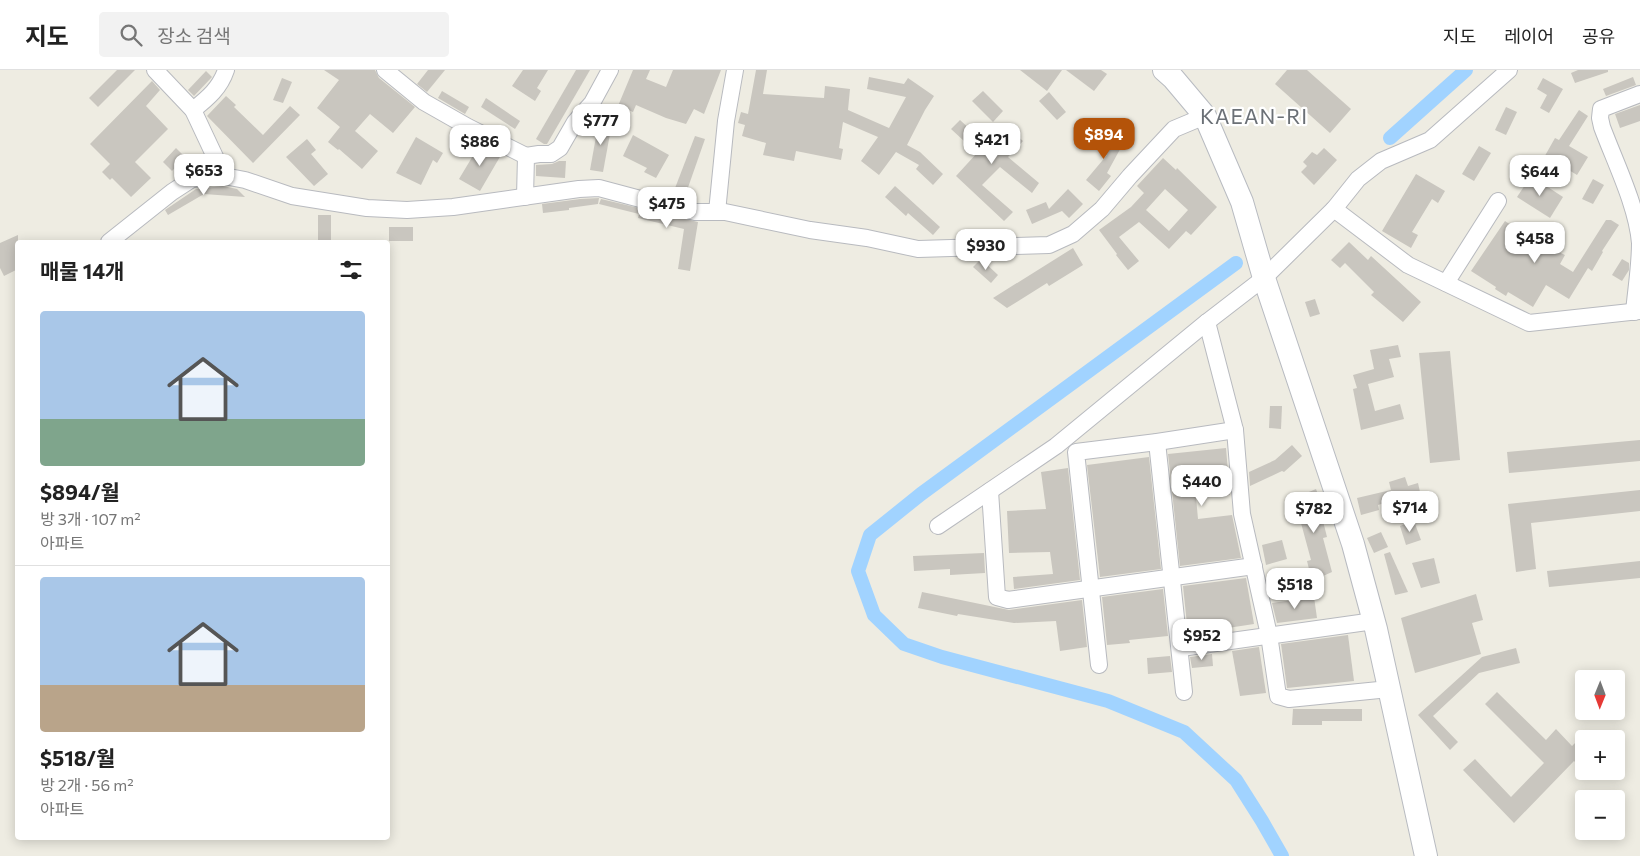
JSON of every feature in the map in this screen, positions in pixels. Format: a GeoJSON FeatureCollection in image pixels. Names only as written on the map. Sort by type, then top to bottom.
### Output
{"type":"FeatureCollection","features":[{"type":"Feature","properties":{"kind":"main road"},"geometry":{"type":"LineString","coordinates":[[1164,70],[1205,116],[1242,202],[1264,278],[1353,544],[1374,621],[1426,856]]}},
{"type":"Feature","properties":{"kind":"street"},"geometry":{"type":"LineString","coordinates":[[155,70],[193,110],[224,176]]}},
{"type":"Feature","properties":{"kind":"street"},"geometry":{"type":"LineString","coordinates":[[193,110],[214,92],[226,70]]}},
{"type":"Feature","properties":{"kind":"street"},"geometry":{"type":"LineString","coordinates":[[385,70],[424,102],[468,128],[526,156],[551,154],[560,148],[575,122],[592,103],[610,70]]}},
{"type":"Feature","properties":{"kind":"street"},"geometry":{"type":"LineString","coordinates":[[717,212],[726,121],[735,70]]}},
{"type":"Feature","properties":{"kind":"street"},"geometry":{"type":"LineString","coordinates":[[938,526],[1056,446],[1207,322],[1264,278],[1334,209],[1358,180],[1380,161],[1430,140],[1509,70]]}},
{"type":"Feature","properties":{"kind":"street"},"geometry":{"type":"LineString","coordinates":[[1334,209],[1408,265],[1529,323],[1637,312],[1640,243],[1634,193],[1602,127],[1600,118],[1601,109],[1640,94]]}},
{"type":"Feature","properties":{"kind":"street"},"geometry":{"type":"LineString","coordinates":[[112,240],[172,192],[192,179],[224,176],[245,180],[292,196],[368,208],[407,210],[453,207],[525,196],[599,188],[695,212],[725,212],[810,230],[867,238],[918,249],[1049,245],[1073,234],[1102,209],[1174,129],[1205,116]]}},
{"type":"Feature","properties":{"kind":"street"},"geometry":{"type":"LineString","coordinates":[[525,196],[526,156]]}},
{"type":"Feature","properties":{"kind":"street"},"geometry":{"type":"LineString","coordinates":[[1446,283],[1498,200]]}},
{"type":"Feature","properties":{"kind":"street"},"geometry":{"type":"LineString","coordinates":[[1207,322],[1235,430],[1242,514],[1269,635],[1275,686],[1278,696],[1289,699],[1389,689]]}},
{"type":"Feature","properties":{"kind":"street"},"geometry":{"type":"LineString","coordinates":[[1099,665],[1076,452],[1235,430]]}},
{"type":"Feature","properties":{"kind":"street"},"geometry":{"type":"LineString","coordinates":[[1157,442],[1181,648],[1184,692]]}},
{"type":"Feature","properties":{"kind":"street"},"geometry":{"type":"LineString","coordinates":[[990,492],[997,597],[1008,600],[1172,579],[1254,566]]}},
{"type":"Feature","properties":{"kind":"street"},"geometry":{"type":"LineString","coordinates":[[1181,648],[1374,621]]}},
{"type":"Feature","properties":{"kind":"building"},"geometry":{"type":"Polygon","coordinates":[[[117,70],[135,70],[98,107],[89,98],[117,70]]]}},
{"type":"Feature","properties":{"kind":"building"},"geometry":{"type":"Polygon","coordinates":[[[324,70],[375,70],[379,78],[415,107],[393,133],[370,114],[355,131],[378,151],[362,169],[328,142],[340,127],[317,108],[339,80],[324,70]]]}},
{"type":"Feature","properties":{"kind":"building"},"geometry":{"type":"Polygon","coordinates":[[[428,70],[445,70],[427,92],[417,84],[428,70]]]}},
{"type":"Feature","properties":{"kind":"building"},"geometry":{"type":"Polygon","coordinates":[[[523,70],[548,70],[537,88],[541,91],[535,101],[512,86],[523,70]]]}},
{"type":"Feature","properties":{"kind":"building"},"geometry":{"type":"Polygon","coordinates":[[[576,70],[590,70],[547,144],[544,144],[536,139],[576,70]]]}},
{"type":"Feature","properties":{"kind":"building"},"geometry":{"type":"Polygon","coordinates":[[[633,70],[650,70],[646,79],[666,87],[673,70],[721,70],[704,114],[694,109],[686,124],[636,105],[633,112],[618,106],[633,70]]]}},
{"type":"Feature","properties":{"kind":"building"},"geometry":{"type":"Polygon","coordinates":[[[756,70],[767,70],[763,94],[824,98],[825,86],[850,89],[848,110],[889,128],[906,97],[867,89],[869,77],[904,84],[908,78],[934,96],[907,145],[920,152],[943,174],[933,185],[916,169],[919,165],[896,152],[879,175],[861,161],[878,137],[843,122],[839,148],[843,149],[841,160],[796,151],[794,161],[763,155],[766,143],[742,136],[745,125],[738,123],[741,112],[748,114],[756,70]]]}},
{"type":"Feature","properties":{"kind":"building"},"geometry":{"type":"Polygon","coordinates":[[[1020,70],[1062,70],[1047,91],[1020,70]]]}},
{"type":"Feature","properties":{"kind":"building"},"geometry":{"type":"Polygon","coordinates":[[[1066,70],[1101,70],[1107,74],[1094,91],[1066,70]]]}},
{"type":"Feature","properties":{"kind":"building"},"geometry":{"type":"Polygon","coordinates":[[[1287,70],[1307,70],[1351,109],[1330,133],[1275,84],[1287,70]]]}},
{"type":"Feature","properties":{"kind":"building"},"geometry":{"type":"Polygon","coordinates":[[[1578,70],[1608,70],[1608,72],[1575,83],[1571,73],[1578,70]]]}},
{"type":"Feature","properties":{"kind":"building"},"geometry":{"type":"Polygon","coordinates":[[[206,71],[212,77],[194,96],[188,90],[206,71]]]}},
{"type":"Feature","properties":{"kind":"building"},"geometry":{"type":"Polygon","coordinates":[[[1633,77],[1636,85],[1606,96],[1603,89],[1633,77]]]}},
{"type":"Feature","properties":{"kind":"building"},"geometry":{"type":"Polygon","coordinates":[[[282,78],[292,82],[283,103],[273,100],[282,78]]]}},
{"type":"Feature","properties":{"kind":"building"},"geometry":{"type":"Polygon","coordinates":[[[1543,78],[1563,89],[1549,113],[1540,108],[1547,95],[1537,89],[1543,78]]]}},
{"type":"Feature","properties":{"kind":"building"},"geometry":{"type":"Polygon","coordinates":[[[152,81],[160,90],[146,106],[168,129],[135,162],[151,178],[131,197],[112,178],[110,180],[102,172],[110,164],[90,144],[152,81]]]}},
{"type":"Feature","properties":{"kind":"building"},"geometry":{"type":"Polygon","coordinates":[[[442,91],[469,107],[465,114],[438,98],[442,91]]]}},
{"type":"Feature","properties":{"kind":"building"},"geometry":{"type":"Polygon","coordinates":[[[983,91],[1003,111],[993,122],[972,101],[983,91]]]}},
{"type":"Feature","properties":{"kind":"building"},"geometry":{"type":"Polygon","coordinates":[[[1049,92],[1066,112],[1057,120],[1039,101],[1049,92]]]}},
{"type":"Feature","properties":{"kind":"building"},"geometry":{"type":"Polygon","coordinates":[[[226,96],[236,105],[234,107],[263,135],[290,106],[300,115],[253,163],[207,116],[226,96]]]}},
{"type":"Feature","properties":{"kind":"building"},"geometry":{"type":"Polygon","coordinates":[[[486,98],[520,121],[515,129],[481,107],[486,98]]]}},
{"type":"Feature","properties":{"kind":"building"},"geometry":{"type":"Polygon","coordinates":[[[1640,105],[1640,121],[1620,128],[1615,114],[1640,105]]]}},
{"type":"Feature","properties":{"kind":"building"},"geometry":{"type":"Polygon","coordinates":[[[1506,107],[1517,112],[1506,135],[1495,130],[1506,107]]]}},
{"type":"Feature","properties":{"kind":"building"},"geometry":{"type":"Polygon","coordinates":[[[1579,110],[1588,116],[1569,146],[1588,157],[1577,175],[1554,161],[1551,166],[1542,161],[1555,138],[1559,140],[1579,110]]]}},
{"type":"Feature","properties":{"kind":"building"},"geometry":{"type":"Polygon","coordinates":[[[599,120],[612,123],[603,172],[590,170],[599,120]]]}},
{"type":"Feature","properties":{"kind":"building"},"geometry":{"type":"Polygon","coordinates":[[[960,120],[986,144],[1003,124],[1023,141],[1008,157],[1039,183],[1032,193],[1000,167],[982,185],[1013,212],[1004,221],[956,176],[977,153],[951,129],[960,120]]]}},
{"type":"Feature","properties":{"kind":"building"},"geometry":{"type":"Polygon","coordinates":[[[1100,133],[1117,142],[1119,139],[1124,142],[1107,173],[1111,176],[1099,191],[1086,180],[1107,155],[1092,147],[1100,133]]]}},
{"type":"Feature","properties":{"kind":"building"},"geometry":{"type":"Polygon","coordinates":[[[633,135],[669,155],[656,178],[644,172],[647,168],[623,156],[633,135]]]}},
{"type":"Feature","properties":{"kind":"building"},"geometry":{"type":"Polygon","coordinates":[[[695,136],[705,139],[684,199],[672,196],[695,136]]]}},
{"type":"Feature","properties":{"kind":"building"},"geometry":{"type":"Polygon","coordinates":[[[416,137],[443,153],[437,163],[433,160],[421,185],[396,173],[416,137]]]}},
{"type":"Feature","properties":{"kind":"building"},"geometry":{"type":"Polygon","coordinates":[[[307,139],[316,150],[311,154],[328,174],[314,186],[286,157],[307,139]]]}},
{"type":"Feature","properties":{"kind":"building"},"geometry":{"type":"Polygon","coordinates":[[[479,144],[501,155],[480,191],[459,179],[479,144]]]}},
{"type":"Feature","properties":{"kind":"building"},"geometry":{"type":"Polygon","coordinates":[[[1479,146],[1491,153],[1474,181],[1462,174],[1479,146]]]}},
{"type":"Feature","properties":{"kind":"building"},"geometry":{"type":"Polygon","coordinates":[[[176,148],[185,157],[172,171],[163,162],[176,148]]]}},
{"type":"Feature","properties":{"kind":"building"},"geometry":{"type":"Polygon","coordinates":[[[1324,148],[1337,160],[1314,185],[1301,172],[1307,166],[1303,162],[1312,152],[1317,155],[1324,148]]]}},
{"type":"Feature","properties":{"kind":"building"},"geometry":{"type":"Polygon","coordinates":[[[1163,158],[1176,170],[1177,168],[1217,207],[1191,235],[1186,231],[1169,249],[1139,222],[1119,237],[1139,261],[1128,270],[1099,230],[1131,207],[1144,193],[1137,186],[1163,158]],[[1165,189],[1146,210],[1169,231],[1188,210],[1165,189]]]}},
{"type":"Feature","properties":{"kind":"building"},"geometry":{"type":"Polygon","coordinates":[[[566,161],[565,178],[536,176],[536,165],[552,164],[566,161]]]}},
{"type":"Feature","properties":{"kind":"building"},"geometry":{"type":"Polygon","coordinates":[[[1416,174],[1445,191],[1438,203],[1432,199],[1412,232],[1418,235],[1411,248],[1382,231],[1416,174]]]}},
{"type":"Feature","properties":{"kind":"building"},"geometry":{"type":"Polygon","coordinates":[[[1531,176],[1563,197],[1550,218],[1517,197],[1531,176]]]}},
{"type":"Feature","properties":{"kind":"building"},"geometry":{"type":"Polygon","coordinates":[[[1593,179],[1604,185],[1593,204],[1582,199],[1593,179]]]}},
{"type":"Feature","properties":{"kind":"building"},"geometry":{"type":"Polygon","coordinates":[[[223,186],[237,189],[245,197],[204,194],[168,215],[165,210],[196,189],[223,186]]]}},
{"type":"Feature","properties":{"kind":"building"},"geometry":{"type":"Polygon","coordinates":[[[895,186],[940,227],[933,235],[908,213],[906,216],[885,197],[895,186]]]}},
{"type":"Feature","properties":{"kind":"building"},"geometry":{"type":"Polygon","coordinates":[[[1068,189],[1083,204],[1069,218],[1062,211],[1032,224],[1026,210],[1046,202],[1049,209],[1068,189]]]}},
{"type":"Feature","properties":{"kind":"building"},"geometry":{"type":"Polygon","coordinates":[[[599,198],[598,204],[543,213],[542,204],[599,198]]]}},
{"type":"Feature","properties":{"kind":"building"},"geometry":{"type":"Polygon","coordinates":[[[601,199],[698,222],[690,271],[678,269],[684,229],[638,218],[639,214],[599,204],[601,199]]]}},
{"type":"Feature","properties":{"kind":"building"},"geometry":{"type":"Polygon","coordinates":[[[318,215],[331,215],[331,240],[318,240],[318,215]]]}},
{"type":"Feature","properties":{"kind":"building"},"geometry":{"type":"Polygon","coordinates":[[[1606,220],[1611,220],[1619,225],[1592,271],[1588,268],[1569,299],[1546,285],[1533,307],[1508,292],[1506,296],[1495,289],[1496,287],[1471,271],[1505,221],[1526,235],[1528,233],[1565,255],[1560,264],[1573,272],[1606,220]]]}},
{"type":"Feature","properties":{"kind":"building"},"geometry":{"type":"Polygon","coordinates":[[[389,227],[413,227],[413,241],[389,240],[389,227]]]}},
{"type":"Feature","properties":{"kind":"building"},"geometry":{"type":"Polygon","coordinates":[[[18,235],[18,240],[15,240],[15,270],[4,276],[0,268],[0,243],[18,235]]]}},
{"type":"Feature","properties":{"kind":"building"},"geometry":{"type":"Polygon","coordinates":[[[1349,242],[1368,260],[1371,256],[1421,302],[1403,322],[1371,295],[1374,292],[1345,263],[1340,268],[1331,260],[1349,242]]]}},
{"type":"Feature","properties":{"kind":"building"},"geometry":{"type":"Polygon","coordinates":[[[1073,248],[1083,265],[1049,286],[1047,283],[1007,308],[993,298],[1073,248]]]}},
{"type":"Feature","properties":{"kind":"building"},"geometry":{"type":"Polygon","coordinates":[[[981,259],[998,275],[991,283],[973,267],[981,259]]]}},
{"type":"Feature","properties":{"kind":"building"},"geometry":{"type":"Polygon","coordinates":[[[1622,259],[1629,263],[1629,270],[1622,281],[1612,275],[1622,259]]]}},
{"type":"Feature","properties":{"kind":"building"},"geometry":{"type":"Polygon","coordinates":[[[1315,299],[1320,314],[1310,317],[1305,302],[1315,299]]]}},
{"type":"Feature","properties":{"kind":"building"},"geometry":{"type":"Polygon","coordinates":[[[1398,345],[1401,357],[1389,359],[1394,377],[1368,384],[1375,411],[1400,404],[1404,419],[1361,430],[1353,389],[1357,388],[1353,375],[1374,369],[1370,350],[1398,345]]]}},
{"type":"Feature","properties":{"kind":"building"},"geometry":{"type":"Polygon","coordinates":[[[1450,351],[1460,460],[1430,463],[1419,353],[1450,351]]]}},
{"type":"Feature","properties":{"kind":"building"},"geometry":{"type":"Polygon","coordinates":[[[1270,406],[1282,406],[1281,429],[1269,428],[1270,406]]]}},
{"type":"Feature","properties":{"kind":"building"},"geometry":{"type":"Polygon","coordinates":[[[1640,440],[1640,461],[1509,473],[1507,452],[1640,440]]]}},
{"type":"Feature","properties":{"kind":"building"},"geometry":{"type":"Polygon","coordinates":[[[1292,445],[1302,456],[1284,472],[1282,471],[1250,486],[1249,472],[1275,460],[1292,445]]]}},
{"type":"Feature","properties":{"kind":"building"},"geometry":{"type":"Polygon","coordinates":[[[1226,448],[1230,495],[1196,497],[1198,519],[1232,515],[1241,558],[1180,566],[1168,454],[1226,448]]]}},
{"type":"Feature","properties":{"kind":"building"},"geometry":{"type":"Polygon","coordinates":[[[1149,457],[1161,569],[1100,577],[1087,465],[1149,457]]]}},
{"type":"Feature","properties":{"kind":"building"},"geometry":{"type":"Polygon","coordinates":[[[1068,468],[1080,580],[1014,589],[1013,577],[1053,574],[1050,552],[1009,553],[1007,511],[1046,509],[1041,472],[1068,468]]]}},
{"type":"Feature","properties":{"kind":"building"},"geometry":{"type":"Polygon","coordinates":[[[1405,477],[1408,486],[1418,483],[1420,492],[1378,505],[1379,510],[1361,515],[1357,498],[1391,490],[1389,482],[1405,477]]]}},
{"type":"Feature","properties":{"kind":"building"},"geometry":{"type":"Polygon","coordinates":[[[1316,489],[1327,537],[1323,538],[1332,572],[1312,581],[1307,561],[1311,560],[1301,523],[1303,523],[1299,513],[1297,497],[1316,489]]]}},
{"type":"Feature","properties":{"kind":"building"},"geometry":{"type":"Polygon","coordinates":[[[1640,490],[1640,511],[1531,523],[1536,569],[1516,572],[1508,504],[1640,490]]]}},
{"type":"Feature","properties":{"kind":"building"},"geometry":{"type":"Polygon","coordinates":[[[1414,521],[1421,540],[1406,545],[1400,526],[1414,521]]]}},
{"type":"Feature","properties":{"kind":"building"},"geometry":{"type":"Polygon","coordinates":[[[1381,532],[1388,547],[1374,553],[1367,538],[1381,532]]]}},
{"type":"Feature","properties":{"kind":"building"},"geometry":{"type":"Polygon","coordinates":[[[1282,540],[1287,559],[1266,565],[1262,545],[1282,540]]]}},
{"type":"Feature","properties":{"kind":"building"},"geometry":{"type":"Polygon","coordinates":[[[1390,552],[1408,592],[1395,595],[1384,554],[1390,552]]]}},
{"type":"Feature","properties":{"kind":"building"},"geometry":{"type":"Polygon","coordinates":[[[984,553],[985,573],[950,575],[950,569],[914,571],[913,556],[984,553]]]}},
{"type":"Feature","properties":{"kind":"building"},"geometry":{"type":"Polygon","coordinates":[[[1434,558],[1440,583],[1421,588],[1412,563],[1434,558]]]}},
{"type":"Feature","properties":{"kind":"building"},"geometry":{"type":"Polygon","coordinates":[[[1640,561],[1640,578],[1549,587],[1547,571],[1640,561]]]}},
{"type":"Feature","properties":{"kind":"building"},"geometry":{"type":"Polygon","coordinates":[[[1246,578],[1254,624],[1188,634],[1183,586],[1246,578]]]}},
{"type":"Feature","properties":{"kind":"building"},"geometry":{"type":"Polygon","coordinates":[[[1163,589],[1168,636],[1129,640],[1130,643],[1107,645],[1102,597],[1163,589]]]}},
{"type":"Feature","properties":{"kind":"building"},"geometry":{"type":"Polygon","coordinates":[[[922,592],[1009,610],[1082,600],[1087,647],[1060,651],[1056,621],[1014,623],[958,614],[957,616],[918,608],[922,592]]]}},
{"type":"Feature","properties":{"kind":"building"},"geometry":{"type":"Polygon","coordinates":[[[1476,594],[1483,620],[1472,623],[1481,654],[1415,673],[1401,618],[1476,594]]]}},
{"type":"Feature","properties":{"kind":"building"},"geometry":{"type":"Polygon","coordinates":[[[1314,597],[1317,618],[1277,623],[1272,603],[1314,597]]]}},
{"type":"Feature","properties":{"kind":"building"},"geometry":{"type":"Polygon","coordinates":[[[1348,635],[1354,681],[1287,688],[1281,644],[1348,635]]]}},
{"type":"Feature","properties":{"kind":"building"},"geometry":{"type":"Polygon","coordinates":[[[1259,647],[1266,693],[1240,696],[1232,651],[1259,647]]]}},
{"type":"Feature","properties":{"kind":"building"},"geometry":{"type":"Polygon","coordinates":[[[1516,648],[1520,663],[1479,673],[1433,716],[1458,742],[1450,750],[1418,715],[1482,657],[1516,648]]]}},
{"type":"Feature","properties":{"kind":"building"},"geometry":{"type":"Polygon","coordinates":[[[1212,654],[1213,666],[1192,668],[1190,657],[1212,654]]]}},
{"type":"Feature","properties":{"kind":"building"},"geometry":{"type":"Polygon","coordinates":[[[1170,656],[1172,672],[1148,674],[1147,658],[1170,656]]]}},
{"type":"Feature","properties":{"kind":"building"},"geometry":{"type":"Polygon","coordinates":[[[1497,692],[1546,740],[1556,729],[1572,746],[1575,743],[1575,762],[1514,823],[1463,770],[1475,759],[1511,797],[1544,763],[1485,704],[1497,692]]]}},
{"type":"Feature","properties":{"kind":"building"},"geometry":{"type":"Polygon","coordinates":[[[1293,709],[1362,709],[1362,721],[1322,721],[1322,725],[1292,725],[1293,709]]]}},
{"type":"Feature","properties":{"kind":"waterway"},"geometry":{"type":"LineString","coordinates":[[1390,138],[1466,70]]}},
{"type":"Feature","properties":{"kind":"waterway"},"geometry":{"type":"LineString","coordinates":[[1236,263],[921,494],[870,535],[858,571],[874,615],[904,644],[942,657],[1108,701],[1184,732],[1236,780],[1282,856]]}},
{"type":"Feature","properties":{"kind":"district","name":"KAEAN-RI"},"geometry":{"type":"Point","coordinates":[1254,117]}}]}
